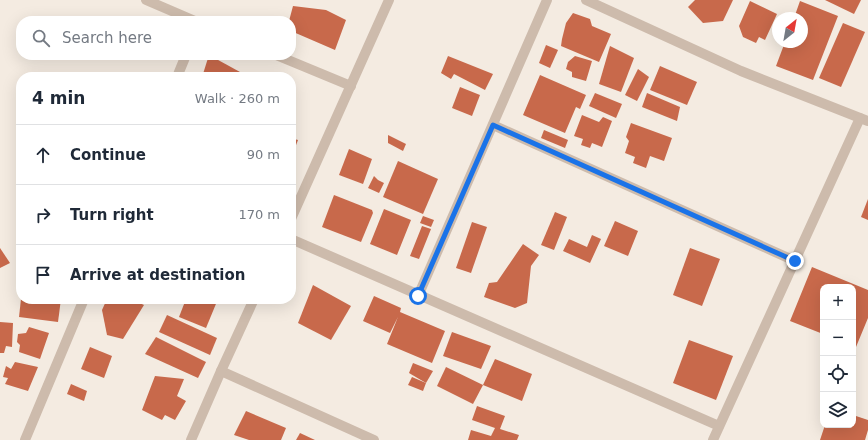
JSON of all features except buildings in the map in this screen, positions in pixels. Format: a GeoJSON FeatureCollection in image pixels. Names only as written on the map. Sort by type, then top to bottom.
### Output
{"type":"FeatureCollection","features":[{"type":"Feature","properties":{"kind":"street"},"geometry":{"type":"LineString","coordinates":[[146,0],[183,16]]}},
{"type":"Feature","properties":{"kind":"street"},"geometry":{"type":"LineString","coordinates":[[296,208],[389,0]]}},
{"type":"Feature","properties":{"kind":"street"},"geometry":{"type":"LineString","coordinates":[[418,296],[547,0]]}},
{"type":"Feature","properties":{"kind":"street"},"geometry":{"type":"LineString","coordinates":[[586,0],[741,71],[864,120],[795,261],[713,440]]}},
{"type":"Feature","properties":{"kind":"street"},"geometry":{"type":"LineString","coordinates":[[179,72],[184,60]]}},
{"type":"Feature","properties":{"kind":"street"},"geometry":{"type":"LineString","coordinates":[[288,60],[351,86]]}},
{"type":"Feature","properties":{"kind":"street"},"geometry":{"type":"LineString","coordinates":[[493,125],[795,261]]}},
{"type":"Feature","properties":{"kind":"street"},"geometry":{"type":"LineString","coordinates":[[296,241],[418,296],[719,426]]}},
{"type":"Feature","properties":{"kind":"street"},"geometry":{"type":"LineString","coordinates":[[25,440],[82,304]]}},
{"type":"Feature","properties":{"kind":"street"},"geometry":{"type":"LineString","coordinates":[[191,440],[252,304]]}},
{"type":"Feature","properties":{"kind":"street"},"geometry":{"type":"LineString","coordinates":[[221,371],[374,440]]}},
{"type":"Feature","properties":{"kind":"route"},"geometry":{"type":"LineString","coordinates":[[418,296],[493,125],[795,261]]}}]}
